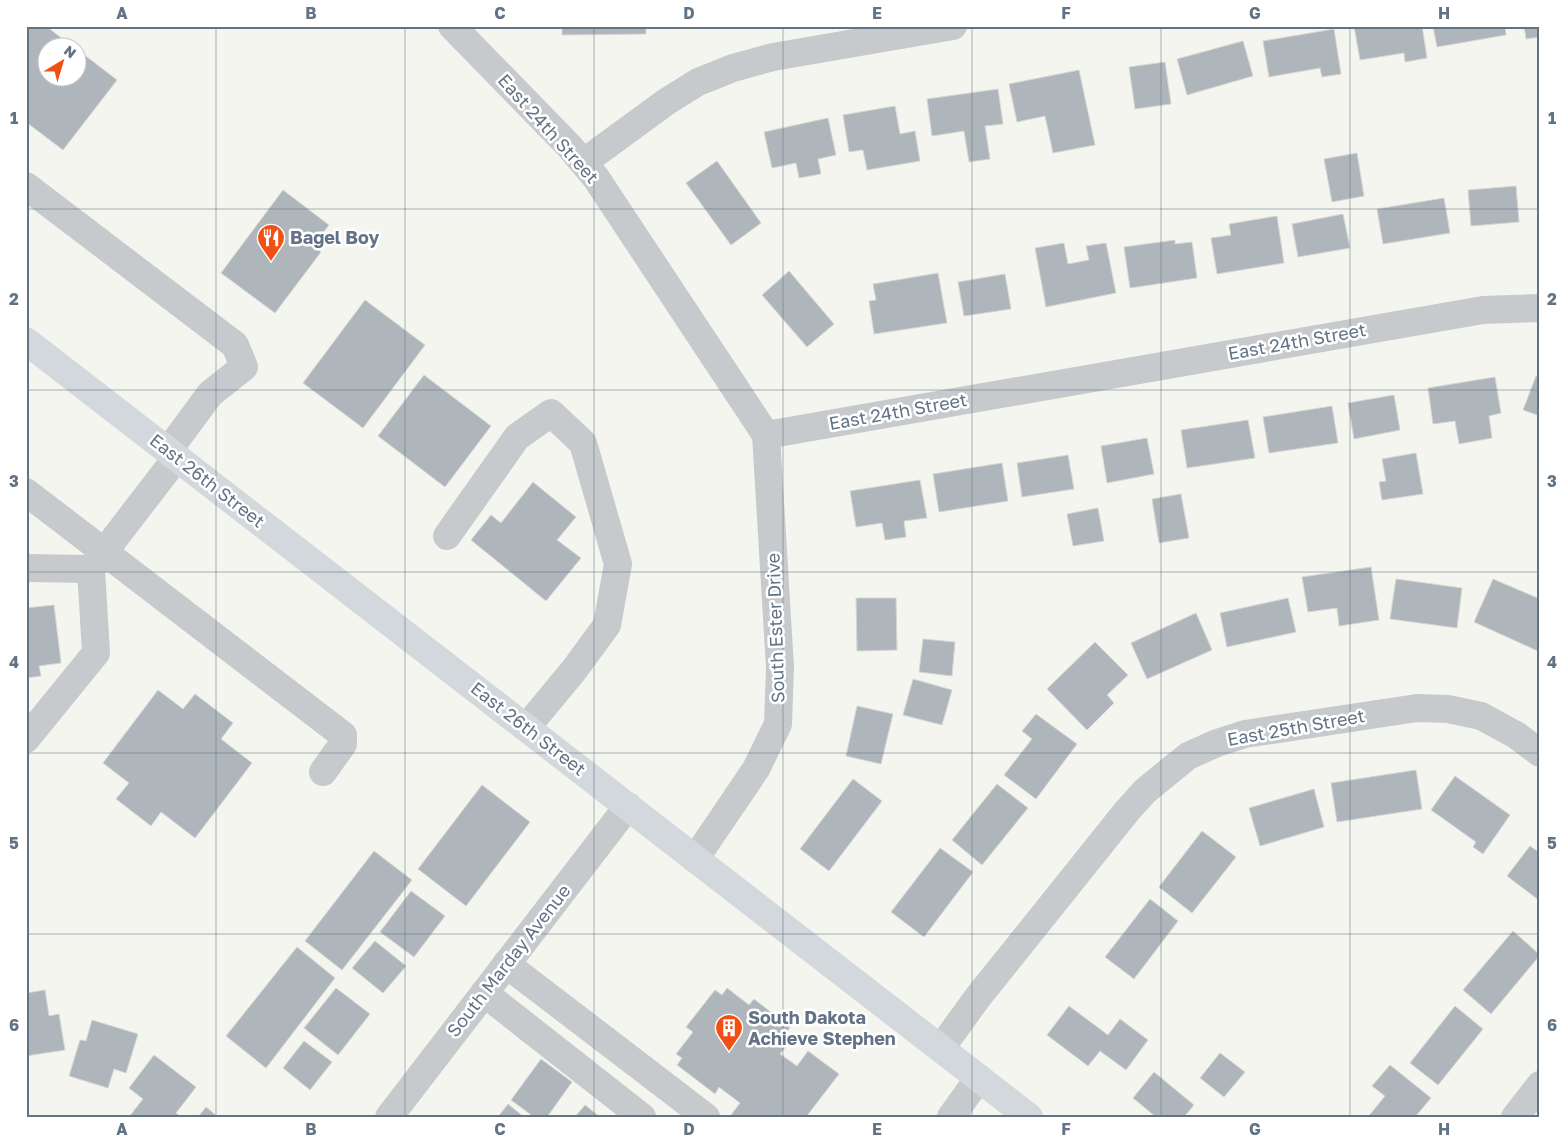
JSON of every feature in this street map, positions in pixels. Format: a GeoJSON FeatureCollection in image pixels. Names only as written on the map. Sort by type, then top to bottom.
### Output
{"type":"FeatureCollection","features":[{"type":"Feature","properties":{"kind":"main road","name":"East 26th Street"},"geometry":{"type":"LineString","coordinates":[[26,341],[1030,1117]]}},
{"type":"Feature","properties":{"kind":"street","name":"East 24th Street"},"geometry":{"type":"LineString","coordinates":[[452,26],[584,162],[766,434],[1483,310],[1540,308]]}},
{"type":"Feature","properties":{"kind":"street"},"geometry":{"type":"LineString","coordinates":[[584,162],[666,102],[698,82],[733,68],[773,57],[953,26]]}},
{"type":"Feature","properties":{"kind":"street"},"geometry":{"type":"LineString","coordinates":[[26,186],[235,346],[244,366],[210,394],[172,454],[98,560],[96,653],[26,739]]}},
{"type":"Feature","properties":{"kind":"street"},"geometry":{"type":"LineString","coordinates":[[447,536],[517,437],[551,413],[583,443],[618,564],[607,625],[574,670],[526,728]]}},
{"type":"Feature","properties":{"kind":"street","name":"South Ester Drive"},"geometry":{"type":"LineString","coordinates":[[695,859],[756,769],[778,724],[780,667],[766,434]]}},
{"type":"Feature","properties":{"kind":"street"},"geometry":{"type":"LineString","coordinates":[[26,492],[98,560],[343,735],[342,744],[323,772]]}},
{"type":"Feature","properties":{"kind":"street"},"geometry":{"type":"LineString","coordinates":[[26,568],[98,560]]}},
{"type":"Feature","properties":{"kind":"street","name":"East 25th Street"},"geometry":{"type":"LineString","coordinates":[[941,1048],[978,997],[1127,810],[1145,791],[1188,756],[1245,734],[1417,708],[1448,709],[1481,716],[1516,735],[1540,753]]}},
{"type":"Feature","properties":{"kind":"street","name":"South Marday Avenue"},"geometry":{"type":"LineString","coordinates":[[389,1117],[628,806]]}},
{"type":"Feature","properties":{"kind":"street"},"geometry":{"type":"LineString","coordinates":[[506,964],[706,1117]]}},
{"type":"Feature","properties":{"kind":"street"},"geometry":{"type":"LineString","coordinates":[[484,993],[642,1117]]}},
{"type":"Feature","properties":{"kind":"street"},"geometry":{"type":"LineString","coordinates":[[951,1117],[979,1078]]}},
{"type":"Feature","properties":{"kind":"street"},"geometry":{"type":"LineString","coordinates":[[1515,1117],[1540,1085]]}},
{"type":"Feature","properties":{"kind":"building"},"geometry":{"type":"Polygon","coordinates":[[[26,26],[46,26],[61,38],[38,38],[38,88],[88,88],[88,58],[117,80],[63,150],[26,122],[26,26]]]}},
{"type":"Feature","properties":{"kind":"building"},"geometry":{"type":"Polygon","coordinates":[[[562,26],[646,26],[646,34],[562,35],[562,26]]]}},
{"type":"Feature","properties":{"kind":"building"},"geometry":{"type":"Polygon","coordinates":[[[1354,26],[1422,26],[1427,58],[1405,62],[1404,53],[1360,60],[1354,26]]]}},
{"type":"Feature","properties":{"kind":"building"},"geometry":{"type":"Polygon","coordinates":[[[1433,26],[1505,26],[1506,35],[1437,47],[1433,26]]]}},
{"type":"Feature","properties":{"kind":"building"},"geometry":{"type":"Polygon","coordinates":[[[1524,26],[1540,26],[1540,37],[1526,39],[1524,26]]]}},
{"type":"Feature","properties":{"kind":"building"},"geometry":{"type":"Polygon","coordinates":[[[1334,29],[1341,74],[1322,77],[1320,68],[1269,77],[1263,41],[1334,29]]]}},
{"type":"Feature","properties":{"kind":"building"},"geometry":{"type":"Polygon","coordinates":[[[1243,41],[1253,76],[1187,95],[1177,59],[1243,41]]]}},
{"type":"Feature","properties":{"kind":"building"},"geometry":{"type":"Polygon","coordinates":[[[1165,62],[1171,104],[1135,109],[1129,67],[1165,62]]]}},
{"type":"Feature","properties":{"kind":"building"},"geometry":{"type":"Polygon","coordinates":[[[1079,70],[1095,145],[1053,153],[1045,116],[1017,122],[1009,84],[1079,70]]]}},
{"type":"Feature","properties":{"kind":"building"},"geometry":{"type":"Polygon","coordinates":[[[998,89],[1003,124],[985,126],[990,159],[969,162],[964,131],[932,136],[927,99],[998,89]]]}},
{"type":"Feature","properties":{"kind":"building"},"geometry":{"type":"Polygon","coordinates":[[[895,106],[900,134],[915,131],[920,161],[867,170],[863,150],[849,152],[843,115],[895,106]]]}},
{"type":"Feature","properties":{"kind":"building"},"geometry":{"type":"Polygon","coordinates":[[[828,118],[836,155],[818,159],[821,174],[799,178],[796,163],[772,168],[764,132],[828,118]]]}},
{"type":"Feature","properties":{"kind":"building"},"geometry":{"type":"Polygon","coordinates":[[[1357,153],[1364,196],[1332,202],[1324,159],[1357,153]]]}},
{"type":"Feature","properties":{"kind":"building"},"geometry":{"type":"Polygon","coordinates":[[[717,161],[761,223],[731,245],[686,183],[717,161]]]}},
{"type":"Feature","properties":{"kind":"building"},"geometry":{"type":"Polygon","coordinates":[[[1516,186],[1519,222],[1471,226],[1468,190],[1516,186]]]}},
{"type":"Feature","properties":{"kind":"building","name":"Bagel Boy"},"geometry":{"type":"Polygon","coordinates":[[[283,190],[329,225],[313,246],[321,252],[275,313],[221,273],[283,190]]]}},
{"type":"Feature","properties":{"kind":"building"},"geometry":{"type":"Polygon","coordinates":[[[1444,198],[1450,233],[1383,244],[1377,209],[1444,198]]]}},
{"type":"Feature","properties":{"kind":"building"},"geometry":{"type":"Polygon","coordinates":[[[1343,214],[1350,248],[1298,257],[1292,224],[1343,214]]]}},
{"type":"Feature","properties":{"kind":"building"},"geometry":{"type":"Polygon","coordinates":[[[1277,216],[1284,263],[1217,274],[1211,238],[1231,235],[1229,224],[1277,216]]]}},
{"type":"Feature","properties":{"kind":"building"},"geometry":{"type":"Polygon","coordinates":[[[1175,240],[1175,244],[1192,242],[1197,278],[1130,288],[1124,247],[1175,240]]]}},
{"type":"Feature","properties":{"kind":"building"},"geometry":{"type":"Polygon","coordinates":[[[1064,243],[1068,264],[1089,260],[1086,246],[1106,243],[1116,293],[1046,307],[1035,248],[1064,243]]]}},
{"type":"Feature","properties":{"kind":"building"},"geometry":{"type":"Polygon","coordinates":[[[789,271],[834,324],[807,347],[762,295],[789,271]]]}},
{"type":"Feature","properties":{"kind":"building"},"geometry":{"type":"Polygon","coordinates":[[[938,273],[947,323],[874,334],[869,301],[876,300],[873,284],[938,273]]]}},
{"type":"Feature","properties":{"kind":"building"},"geometry":{"type":"Polygon","coordinates":[[[1005,274],[1011,309],[964,316],[958,282],[1005,274]]]}},
{"type":"Feature","properties":{"kind":"building"},"geometry":{"type":"Polygon","coordinates":[[[365,300],[425,345],[363,428],[303,383],[365,300]]]}},
{"type":"Feature","properties":{"kind":"building"},"geometry":{"type":"Polygon","coordinates":[[[424,375],[491,426],[445,487],[378,436],[424,375]]]}},
{"type":"Feature","properties":{"kind":"building"},"geometry":{"type":"Polygon","coordinates":[[[1536,376],[1540,377],[1540,416],[1523,410],[1536,376]]]}},
{"type":"Feature","properties":{"kind":"building"},"geometry":{"type":"Polygon","coordinates":[[[1495,377],[1501,413],[1489,416],[1492,438],[1459,444],[1455,421],[1433,424],[1428,388],[1495,377]]]}},
{"type":"Feature","properties":{"kind":"building"},"geometry":{"type":"Polygon","coordinates":[[[1394,395],[1400,430],[1354,439],[1348,403],[1394,395]]]}},
{"type":"Feature","properties":{"kind":"building"},"geometry":{"type":"Polygon","coordinates":[[[1332,406],[1338,443],[1269,453],[1263,417],[1332,406]]]}},
{"type":"Feature","properties":{"kind":"building"},"geometry":{"type":"Polygon","coordinates":[[[1248,420],[1255,458],[1187,468],[1181,430],[1248,420]]]}},
{"type":"Feature","properties":{"kind":"building"},"geometry":{"type":"Polygon","coordinates":[[[1147,438],[1154,474],[1107,483],[1101,446],[1147,438]]]}},
{"type":"Feature","properties":{"kind":"building"},"geometry":{"type":"Polygon","coordinates":[[[1416,453],[1423,494],[1382,500],[1379,482],[1386,481],[1382,459],[1416,453]]]}},
{"type":"Feature","properties":{"kind":"building"},"geometry":{"type":"Polygon","coordinates":[[[1068,455],[1074,489],[1022,497],[1017,463],[1068,455]]]}},
{"type":"Feature","properties":{"kind":"building"},"geometry":{"type":"Polygon","coordinates":[[[1002,463],[1008,501],[939,512],[933,474],[1002,463]]]}},
{"type":"Feature","properties":{"kind":"building"},"geometry":{"type":"Polygon","coordinates":[[[920,480],[927,518],[904,521],[906,537],[885,540],[882,523],[856,527],[850,491],[920,480]]]}},
{"type":"Feature","properties":{"kind":"building"},"geometry":{"type":"Polygon","coordinates":[[[533,482],[576,517],[557,540],[581,558],[546,601],[471,540],[491,515],[501,523],[533,482]]]}},
{"type":"Feature","properties":{"kind":"building"},"geometry":{"type":"Polygon","coordinates":[[[1181,494],[1189,538],[1159,543],[1152,499],[1181,494]]]}},
{"type":"Feature","properties":{"kind":"building"},"geometry":{"type":"Polygon","coordinates":[[[1098,508],[1104,541],[1073,546],[1067,514],[1098,508]]]}},
{"type":"Feature","properties":{"kind":"building"},"geometry":{"type":"Polygon","coordinates":[[[1371,567],[1379,620],[1339,626],[1337,608],[1308,612],[1302,577],[1371,567]]]}},
{"type":"Feature","properties":{"kind":"building"},"geometry":{"type":"Polygon","coordinates":[[[1396,579],[1462,588],[1457,628],[1390,619],[1396,579]]]}},
{"type":"Feature","properties":{"kind":"building"},"geometry":{"type":"Polygon","coordinates":[[[1493,579],[1540,599],[1540,652],[1474,622],[1493,579]]]}},
{"type":"Feature","properties":{"kind":"building"},"geometry":{"type":"Polygon","coordinates":[[[856,598],[896,598],[897,650],[857,651],[856,598]]]}},
{"type":"Feature","properties":{"kind":"building"},"geometry":{"type":"Polygon","coordinates":[[[1288,598],[1296,632],[1227,647],[1220,613],[1288,598]]]}},
{"type":"Feature","properties":{"kind":"building"},"geometry":{"type":"Polygon","coordinates":[[[54,605],[61,663],[39,666],[41,676],[26,678],[26,608],[54,605]]]}},
{"type":"Feature","properties":{"kind":"building"},"geometry":{"type":"Polygon","coordinates":[[[1196,613],[1212,650],[1147,679],[1131,643],[1196,613]]]}},
{"type":"Feature","properties":{"kind":"building"},"geometry":{"type":"Polygon","coordinates":[[[923,639],[955,642],[952,676],[919,672],[923,639]]]}},
{"type":"Feature","properties":{"kind":"building"},"geometry":{"type":"Polygon","coordinates":[[[1095,642],[1128,675],[1107,695],[1114,703],[1087,730],[1047,689],[1095,642]]]}},
{"type":"Feature","properties":{"kind":"building"},"geometry":{"type":"Polygon","coordinates":[[[913,679],[952,690],[942,725],[903,715],[913,679]]]}},
{"type":"Feature","properties":{"kind":"building"},"geometry":{"type":"Polygon","coordinates":[[[158,690],[183,709],[195,694],[233,723],[221,739],[252,763],[195,838],[161,812],[151,826],[116,799],[129,783],[103,763],[158,690]]]}},
{"type":"Feature","properties":{"kind":"building"},"geometry":{"type":"Polygon","coordinates":[[[857,706],[893,714],[881,764],[846,756],[857,706]]]}},
{"type":"Feature","properties":{"kind":"building"},"geometry":{"type":"Polygon","coordinates":[[[1036,714],[1077,744],[1036,799],[1004,775],[1032,739],[1022,731],[1036,714]]]}},
{"type":"Feature","properties":{"kind":"building"},"geometry":{"type":"Polygon","coordinates":[[[1416,770],[1422,809],[1337,822],[1331,783],[1416,770]]]}},
{"type":"Feature","properties":{"kind":"building"},"geometry":{"type":"Polygon","coordinates":[[[1455,776],[1510,815],[1483,854],[1473,847],[1476,842],[1431,810],[1455,776]]]}},
{"type":"Feature","properties":{"kind":"building"},"geometry":{"type":"Polygon","coordinates":[[[853,779],[882,801],[829,871],[800,849],[853,779]]]}},
{"type":"Feature","properties":{"kind":"building"},"geometry":{"type":"Polygon","coordinates":[[[997,784],[1028,808],[982,865],[952,840],[997,784]]]}},
{"type":"Feature","properties":{"kind":"building"},"geometry":{"type":"Polygon","coordinates":[[[482,785],[530,822],[466,906],[418,869],[482,785]]]}},
{"type":"Feature","properties":{"kind":"building"},"geometry":{"type":"Polygon","coordinates":[[[1314,789],[1324,827],[1260,846],[1249,808],[1314,789]]]}},
{"type":"Feature","properties":{"kind":"building"},"geometry":{"type":"Polygon","coordinates":[[[1202,831],[1236,857],[1192,913],[1159,887],[1202,831]]]}},
{"type":"Feature","properties":{"kind":"building"},"geometry":{"type":"Polygon","coordinates":[[[1530,846],[1540,853],[1540,901],[1507,876],[1530,846]]]}},
{"type":"Feature","properties":{"kind":"building"},"geometry":{"type":"Polygon","coordinates":[[[940,848],[973,872],[924,937],[891,912],[940,848]]]}},
{"type":"Feature","properties":{"kind":"building"},"geometry":{"type":"Polygon","coordinates":[[[374,851],[412,880],[342,970],[305,941],[374,851]]]}},
{"type":"Feature","properties":{"kind":"building"},"geometry":{"type":"Polygon","coordinates":[[[411,891],[445,916],[414,957],[380,932],[411,891]]]}},
{"type":"Feature","properties":{"kind":"building"},"geometry":{"type":"Polygon","coordinates":[[[1150,899],[1178,921],[1134,979],[1105,957],[1150,899]]]}},
{"type":"Feature","properties":{"kind":"building"},"geometry":{"type":"Polygon","coordinates":[[[1513,931],[1540,955],[1491,1014],[1463,990],[1513,931]]]}},
{"type":"Feature","properties":{"kind":"building"},"geometry":{"type":"Polygon","coordinates":[[[375,941],[406,966],[383,993],[352,968],[375,941]]]}},
{"type":"Feature","properties":{"kind":"building"},"geometry":{"type":"Polygon","coordinates":[[[297,947],[335,978],[266,1068],[226,1036],[297,947]]]}},
{"type":"Feature","properties":{"kind":"building"},"geometry":{"type":"Polygon","coordinates":[[[336,988],[370,1014],[338,1055],[304,1028],[336,988]]]}},
{"type":"Feature","properties":{"kind":"building","name":"South Dakota Achieve Stephen"},"geometry":{"type":"Polygon","coordinates":[[[727,988],[749,1005],[754,999],[790,1027],[786,1034],[792,1039],[780,1054],[797,1066],[808,1051],[839,1074],[806,1117],[732,1117],[731,1115],[740,1103],[719,1087],[715,1094],[677,1065],[682,1058],[676,1054],[693,1032],[686,1027],[715,990],[722,995],[727,988]]]}},
{"type":"Feature","properties":{"kind":"building"},"geometry":{"type":"Polygon","coordinates":[[[45,990],[49,1016],[59,1014],[65,1050],[26,1056],[26,993],[45,990]]]}},
{"type":"Feature","properties":{"kind":"building"},"geometry":{"type":"Polygon","coordinates":[[[1069,1006],[1108,1035],[1120,1019],[1148,1040],[1126,1070],[1100,1051],[1088,1066],[1047,1035],[1069,1006]]]}},
{"type":"Feature","properties":{"kind":"building"},"geometry":{"type":"Polygon","coordinates":[[[1455,1006],[1483,1029],[1438,1085],[1410,1063],[1455,1006]]]}},
{"type":"Feature","properties":{"kind":"building"},"geometry":{"type":"Polygon","coordinates":[[[92,1020],[138,1034],[126,1073],[114,1069],[108,1088],[69,1076],[80,1040],[86,1041],[92,1020]]]}},
{"type":"Feature","properties":{"kind":"building"},"geometry":{"type":"Polygon","coordinates":[[[304,1041],[332,1062],[310,1090],[283,1068],[304,1041]]]}},
{"type":"Feature","properties":{"kind":"building"},"geometry":{"type":"Polygon","coordinates":[[[1220,1053],[1245,1072],[1224,1097],[1200,1078],[1220,1053]]]}},
{"type":"Feature","properties":{"kind":"building"},"geometry":{"type":"Polygon","coordinates":[[[154,1055],[196,1087],[176,1113],[181,1117],[129,1117],[143,1099],[129,1088],[154,1055]]]}},
{"type":"Feature","properties":{"kind":"building"},"geometry":{"type":"Polygon","coordinates":[[[541,1059],[572,1082],[547,1117],[534,1117],[511,1100],[541,1059]]]}},
{"type":"Feature","properties":{"kind":"building"},"geometry":{"type":"Polygon","coordinates":[[[1390,1065],[1431,1098],[1415,1117],[1368,1117],[1385,1096],[1372,1086],[1390,1065]]]}},
{"type":"Feature","properties":{"kind":"building"},"geometry":{"type":"Polygon","coordinates":[[[1154,1072],[1194,1105],[1184,1117],[1156,1117],[1133,1098],[1154,1072]]]}},
{"type":"Feature","properties":{"kind":"building"},"geometry":{"type":"Polygon","coordinates":[[[508,1104],[524,1117],[498,1117],[508,1104]]]}},
{"type":"Feature","properties":{"kind":"building"},"geometry":{"type":"Polygon","coordinates":[[[585,1105],[600,1117],[575,1117],[585,1105]]]}},
{"type":"Feature","properties":{"kind":"building"},"geometry":{"type":"Polygon","coordinates":[[[206,1107],[218,1117],[198,1117],[206,1107]]]}},
{"type":"Feature","properties":{"kind":"place","name":"Bagel Boy"},"geometry":{"type":"Point","coordinates":[271,262]}},
{"type":"Feature","properties":{"kind":"place","name":"South Dakota Achieve Stephen"},"geometry":{"type":"Point","coordinates":[729,1052]}}]}
